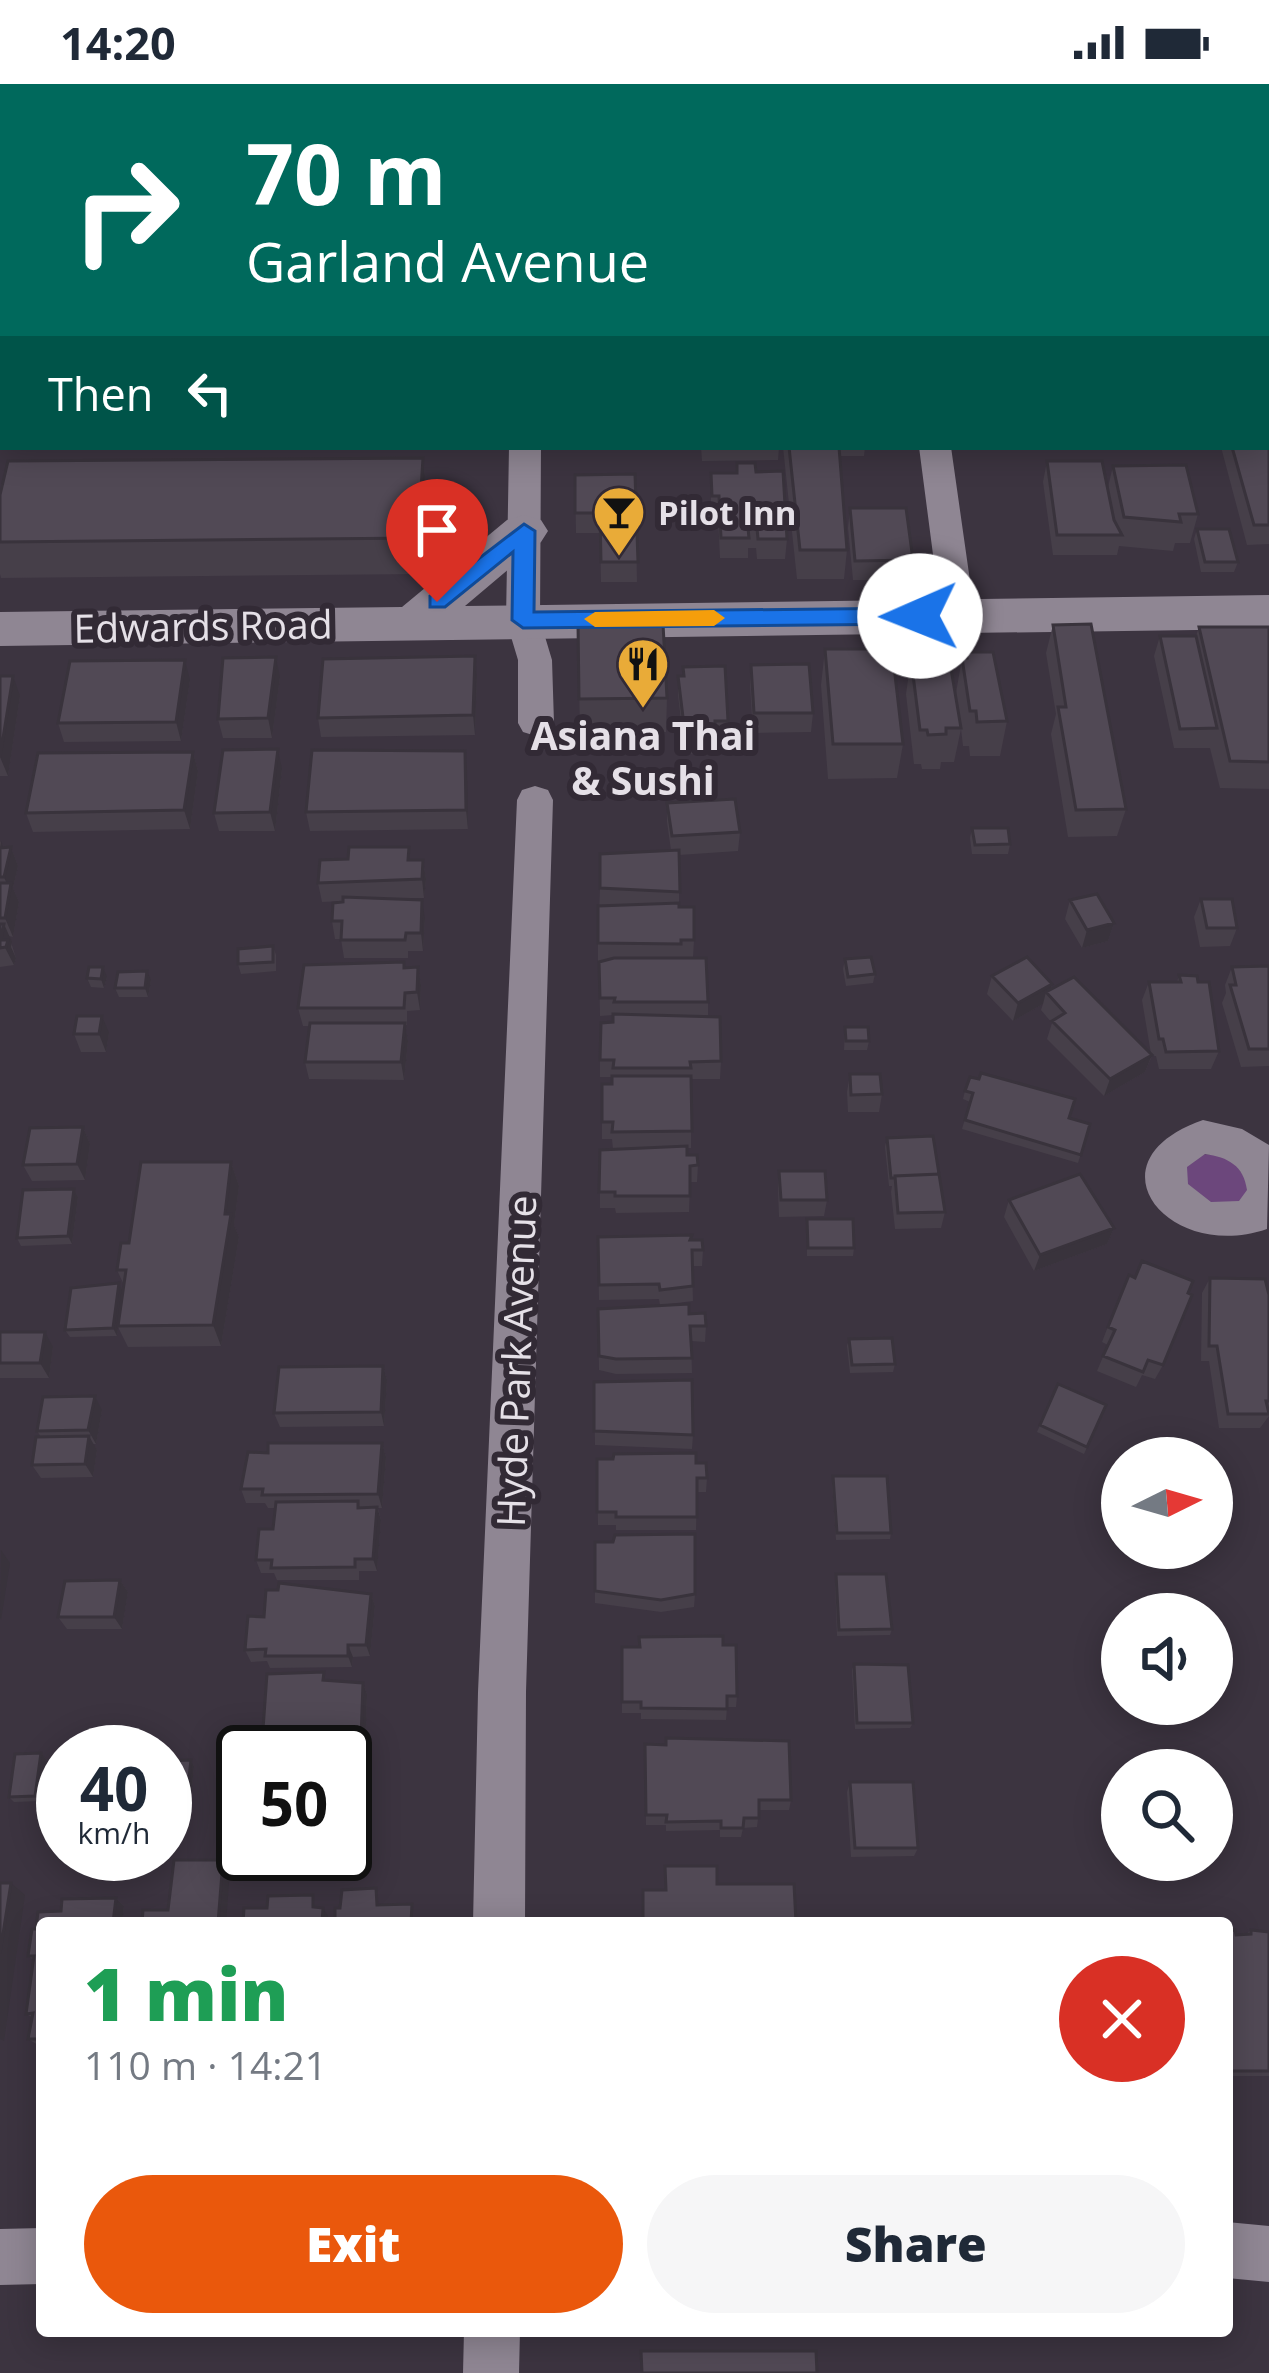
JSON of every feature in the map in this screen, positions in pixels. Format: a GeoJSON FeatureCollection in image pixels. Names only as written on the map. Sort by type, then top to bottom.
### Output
{"type":"FeatureCollection","features":[{"type":"Feature","properties":{"kind":"main road"},"geometry":{"type":"LineString","coordinates":[[416,621],[524,531]]}},
{"type":"Feature","properties":{"kind":"main road","name":"Edwards Road"},"geometry":{"type":"LineString","coordinates":[[0,629],[1269,612]]}},
{"type":"Feature","properties":{"kind":"street"},"geometry":{"type":"LineString","coordinates":[[525,450],[523,620],[535,660],[536,723]]}},
{"type":"Feature","properties":{"kind":"street"},"geometry":{"type":"LineString","coordinates":[[935,450],[958,616]]}},
{"type":"Feature","properties":{"kind":"street","name":"Hyde Park Avenue"},"geometry":{"type":"LineString","coordinates":[[499,1917],[502,1692],[535,800]]}},
{"type":"Feature","properties":{"kind":"street"},"geometry":{"type":"LineString","coordinates":[[1233,2251],[1269,2254]]}},
{"type":"Feature","properties":{"kind":"street"},"geometry":{"type":"LineString","coordinates":[[0,2258],[36,2256]]}},
{"type":"Feature","properties":{"kind":"street"},"geometry":{"type":"LineString","coordinates":[[491,2373],[492,2337]]}},
{"type":"Feature","properties":{"kind":"shaded area"},"geometry":{"type":"Polygon","coordinates":[[[1199,1154],[1230,1155],[1251,1187],[1241,1202],[1211,1205],[1187,1185],[1186,1167],[1199,1154]]]}},
{"type":"Feature","properties":{"kind":"building"},"geometry":{"type":"Polygon","coordinates":[[[789,450],[839,450],[847,550],[800,550],[789,450]]]}},
{"type":"Feature","properties":{"kind":"building"},"geometry":{"type":"Polygon","coordinates":[[[1233,450],[1269,450],[1269,525],[1254,525],[1233,450]]]}},
{"type":"Feature","properties":{"kind":"building"},"geometry":{"type":"Polygon","coordinates":[[[423,458],[418,538],[0,542],[0,495],[8,461],[423,458]]]}},
{"type":"Feature","properties":{"kind":"building"},"geometry":{"type":"Polygon","coordinates":[[[1047,461],[1102,461],[1114,520],[1122,535],[1057,535],[1047,461]]]}},
{"type":"Feature","properties":{"kind":"building"},"geometry":{"type":"Polygon","coordinates":[[[737,463],[755,463],[756,472],[783,471],[787,539],[758,539],[757,528],[748,528],[749,538],[721,538],[719,496],[712,496],[711,473],[737,473],[737,463]]]}},
{"type":"Feature","properties":{"kind":"building"},"geometry":{"type":"Polygon","coordinates":[[[1186,465],[1198,514],[1179,514],[1181,522],[1124,517],[1113,466],[1186,465]]]}},
{"type":"Feature","properties":{"kind":"building","name":"Pilot Inn"},"geometry":{"type":"Polygon","coordinates":[[[635,474],[638,562],[601,562],[600,513],[575,513],[575,475],[635,474]]]}},
{"type":"Feature","properties":{"kind":"building"},"geometry":{"type":"Polygon","coordinates":[[[850,508],[906,508],[913,560],[855,561],[850,508]]]}},
{"type":"Feature","properties":{"kind":"building"},"geometry":{"type":"Polygon","coordinates":[[[1197,529],[1229,529],[1238,562],[1205,562],[1197,529]]]}},
{"type":"Feature","properties":{"kind":"building"},"geometry":{"type":"Polygon","coordinates":[[[578,623],[663,624],[667,698],[579,699],[578,623]]]}},
{"type":"Feature","properties":{"kind":"building"},"geometry":{"type":"Polygon","coordinates":[[[1091,624],[1126,809],[1076,810],[1058,707],[1066,707],[1053,625],[1091,624]]]}},
{"type":"Feature","properties":{"kind":"building"},"geometry":{"type":"Polygon","coordinates":[[[1199,627],[1269,627],[1269,762],[1230,761],[1199,627]]]}},
{"type":"Feature","properties":{"kind":"building"},"geometry":{"type":"Polygon","coordinates":[[[1160,636],[1196,636],[1217,728],[1180,729],[1160,636]]]}},
{"type":"Feature","properties":{"kind":"building"},"geometry":{"type":"Polygon","coordinates":[[[825,649],[892,649],[903,744],[833,744],[825,649]]]}},
{"type":"Feature","properties":{"kind":"building"},"geometry":{"type":"Polygon","coordinates":[[[916,651],[948,651],[961,728],[928,735],[927,730],[920,730],[911,659],[917,658],[916,651]]]}},
{"type":"Feature","properties":{"kind":"building"},"geometry":{"type":"Polygon","coordinates":[[[966,652],[993,652],[1007,721],[977,722],[976,711],[970,711],[962,658],[967,658],[966,652]]]}},
{"type":"Feature","properties":{"kind":"building"},"geometry":{"type":"Polygon","coordinates":[[[475,656],[473,715],[318,718],[323,659],[475,656]]]}},
{"type":"Feature","properties":{"kind":"building"},"geometry":{"type":"Polygon","coordinates":[[[276,657],[268,718],[218,719],[223,658],[276,657]]]}},
{"type":"Feature","properties":{"kind":"building"},"geometry":{"type":"Polygon","coordinates":[[[185,660],[176,722],[58,723],[70,661],[185,660]]]}},
{"type":"Feature","properties":{"kind":"building"},"geometry":{"type":"Polygon","coordinates":[[[809,664],[813,713],[754,713],[751,665],[809,664]]]}},
{"type":"Feature","properties":{"kind":"building"},"geometry":{"type":"Polygon","coordinates":[[[725,666],[728,721],[715,721],[715,734],[685,734],[678,676],[684,676],[683,667],[725,666]]]}},
{"type":"Feature","properties":{"kind":"building"},"geometry":{"type":"Polygon","coordinates":[[[0,676],[13,676],[0,757],[0,676]]]}},
{"type":"Feature","properties":{"kind":"building"},"geometry":{"type":"Polygon","coordinates":[[[278,749],[270,812],[214,813],[223,750],[278,749]]]}},
{"type":"Feature","properties":{"kind":"building"},"geometry":{"type":"Polygon","coordinates":[[[312,750],[465,751],[466,810],[306,812],[312,750]]]}},
{"type":"Feature","properties":{"kind":"building"},"geometry":{"type":"Polygon","coordinates":[[[193,752],[184,810],[26,813],[38,753],[193,752]]]}},
{"type":"Feature","properties":{"kind":"building"},"geometry":{"type":"Polygon","coordinates":[[[735,799],[740,832],[672,836],[667,803],[735,799]]]}},
{"type":"Feature","properties":{"kind":"building"},"geometry":{"type":"Polygon","coordinates":[[[972,828],[1008,828],[1010,844],[975,845],[972,828]]]}},
{"type":"Feature","properties":{"kind":"building"},"geometry":{"type":"Polygon","coordinates":[[[11,847],[4,877],[0,877],[0,848],[11,847]]]}},
{"type":"Feature","properties":{"kind":"building"},"geometry":{"type":"Polygon","coordinates":[[[349,847],[409,847],[408,860],[423,860],[422,879],[318,883],[320,860],[348,859],[349,847]]]}},
{"type":"Feature","properties":{"kind":"building"},"geometry":{"type":"Polygon","coordinates":[[[679,850],[680,892],[600,888],[600,854],[679,850]]]}},
{"type":"Feature","properties":{"kind":"building"},"geometry":{"type":"Polygon","coordinates":[[[0,883],[11,883],[5,918],[0,918],[0,883]]]}},
{"type":"Feature","properties":{"kind":"building"},"geometry":{"type":"Polygon","coordinates":[[[1097,894],[1114,923],[1087,930],[1070,900],[1097,894]]]}},
{"type":"Feature","properties":{"kind":"building"},"geometry":{"type":"Polygon","coordinates":[[[343,897],[422,900],[421,933],[406,933],[405,940],[341,940],[342,921],[332,921],[333,903],[343,902],[343,897]]]}},
{"type":"Feature","properties":{"kind":"building"},"geometry":{"type":"Polygon","coordinates":[[[1201,899],[1232,899],[1237,928],[1207,928],[1201,899]]]}},
{"type":"Feature","properties":{"kind":"building"},"geometry":{"type":"Polygon","coordinates":[[[679,903],[679,907],[694,907],[694,940],[598,943],[598,906],[679,903]]]}},
{"type":"Feature","properties":{"kind":"building"},"geometry":{"type":"Polygon","coordinates":[[[0,924],[4,924],[1,940],[8,940],[0,948],[0,924]]]}},
{"type":"Feature","properties":{"kind":"building"},"geometry":{"type":"Polygon","coordinates":[[[273,946],[273,962],[238,964],[238,949],[273,946]]]}},
{"type":"Feature","properties":{"kind":"building"},"geometry":{"type":"Polygon","coordinates":[[[871,957],[875,974],[848,977],[845,959],[871,957]]]}},
{"type":"Feature","properties":{"kind":"building"},"geometry":{"type":"Polygon","coordinates":[[[1027,957],[1052,984],[1018,1003],[992,976],[1027,957]]]}},
{"type":"Feature","properties":{"kind":"building"},"geometry":{"type":"Polygon","coordinates":[[[706,958],[708,1002],[600,998],[599,962],[706,958]]]}},
{"type":"Feature","properties":{"kind":"building"},"geometry":{"type":"Polygon","coordinates":[[[404,962],[404,968],[418,967],[417,992],[405,993],[404,1008],[298,1008],[304,965],[404,962]]]}},
{"type":"Feature","properties":{"kind":"building"},"geometry":{"type":"Polygon","coordinates":[[[1269,966],[1269,1049],[1249,1049],[1230,985],[1236,985],[1232,967],[1269,966]]]}},
{"type":"Feature","properties":{"kind":"building"},"geometry":{"type":"Polygon","coordinates":[[[89,967],[103,967],[101,979],[87,978],[89,967]]]}},
{"type":"Feature","properties":{"kind":"building"},"geometry":{"type":"Polygon","coordinates":[[[147,971],[145,988],[115,988],[118,972],[147,971]]]}},
{"type":"Feature","properties":{"kind":"building"},"geometry":{"type":"Polygon","coordinates":[[[1179,975],[1209,982],[1219,1051],[1166,1052],[1159,1039],[1149,982],[1181,982],[1179,975]]]}},
{"type":"Feature","properties":{"kind":"building"},"geometry":{"type":"Polygon","coordinates":[[[1074,977],[1152,1055],[1110,1079],[1052,1021],[1065,1013],[1046,992],[1074,977]]]}},
{"type":"Feature","properties":{"kind":"building"},"geometry":{"type":"Polygon","coordinates":[[[613,1014],[720,1017],[721,1061],[690,1062],[691,1068],[613,1068],[614,1060],[600,1060],[601,1023],[613,1022],[613,1014]]]}},
{"type":"Feature","properties":{"kind":"building"},"geometry":{"type":"Polygon","coordinates":[[[77,1016],[102,1016],[99,1034],[74,1034],[77,1016]]]}},
{"type":"Feature","properties":{"kind":"building"},"geometry":{"type":"Polygon","coordinates":[[[310,1023],[405,1023],[401,1062],[305,1062],[310,1023]]]}},
{"type":"Feature","properties":{"kind":"building"},"geometry":{"type":"Polygon","coordinates":[[[845,1027],[868,1027],[869,1041],[846,1041],[845,1027]]]}},
{"type":"Feature","properties":{"kind":"building"},"geometry":{"type":"Polygon","coordinates":[[[981,1073],[1075,1099],[1069,1118],[1090,1124],[1081,1155],[965,1120],[973,1093],[965,1091],[970,1077],[979,1079],[981,1073]]]}},
{"type":"Feature","properties":{"kind":"building"},"geometry":{"type":"Polygon","coordinates":[[[850,1074],[880,1074],[882,1094],[851,1095],[850,1074]]]}},
{"type":"Feature","properties":{"kind":"building"},"geometry":{"type":"Polygon","coordinates":[[[612,1076],[691,1076],[692,1131],[612,1132],[613,1122],[602,1122],[602,1084],[612,1084],[612,1076]]]}},
{"type":"Feature","properties":{"kind":"building"},"geometry":{"type":"Polygon","coordinates":[[[83,1127],[77,1164],[23,1165],[30,1128],[83,1127]]]}},
{"type":"Feature","properties":{"kind":"building"},"geometry":{"type":"Polygon","coordinates":[[[933,1136],[939,1174],[891,1178],[887,1138],[933,1136]]]}},
{"type":"Feature","properties":{"kind":"building"},"geometry":{"type":"Polygon","coordinates":[[[687,1146],[687,1155],[697,1155],[698,1165],[690,1166],[690,1196],[599,1192],[600,1150],[687,1146]]]}},
{"type":"Feature","properties":{"kind":"building"},"geometry":{"type":"Polygon","coordinates":[[[141,1162],[231,1162],[225,1214],[231,1214],[213,1325],[118,1326],[126,1270],[117,1270],[121,1243],[129,1243],[141,1162]]]}},
{"type":"Feature","properties":{"kind":"building"},"geometry":{"type":"Polygon","coordinates":[[[779,1171],[825,1171],[827,1200],[781,1200],[779,1171]]]}},
{"type":"Feature","properties":{"kind":"building"},"geometry":{"type":"Polygon","coordinates":[[[939,1174],[945,1212],[898,1213],[895,1176],[939,1174]]]}},
{"type":"Feature","properties":{"kind":"building"},"geometry":{"type":"Polygon","coordinates":[[[1080,1174],[1114,1228],[1040,1255],[1009,1200],[1080,1174]]]}},
{"type":"Feature","properties":{"kind":"building"},"geometry":{"type":"Polygon","coordinates":[[[74,1189],[68,1236],[17,1238],[23,1190],[74,1189]]]}},
{"type":"Feature","properties":{"kind":"building"},"geometry":{"type":"Polygon","coordinates":[[[807,1219],[853,1219],[854,1248],[808,1248],[807,1219]]]}},
{"type":"Feature","properties":{"kind":"building"},"geometry":{"type":"Polygon","coordinates":[[[692,1235],[690,1240],[702,1240],[703,1250],[692,1250],[693,1286],[660,1290],[659,1284],[599,1285],[598,1237],[692,1235]]]}},
{"type":"Feature","properties":{"kind":"building"},"geometry":{"type":"Polygon","coordinates":[[[1142,1261],[1193,1281],[1188,1293],[1192,1295],[1163,1365],[1148,1360],[1143,1372],[1103,1356],[1115,1330],[1108,1327],[1129,1275],[1135,1278],[1142,1261]]]}},
{"type":"Feature","properties":{"kind":"building"},"geometry":{"type":"Polygon","coordinates":[[[1210,1278],[1265,1279],[1269,1414],[1228,1414],[1217,1346],[1209,1346],[1210,1278]]]}},
{"type":"Feature","properties":{"kind":"building"},"geometry":{"type":"Polygon","coordinates":[[[119,1283],[113,1328],[65,1330],[71,1288],[119,1283]]]}},
{"type":"Feature","properties":{"kind":"building"},"geometry":{"type":"Polygon","coordinates":[[[689,1304],[689,1314],[705,1313],[706,1326],[690,1326],[692,1358],[599,1356],[598,1309],[689,1304]]]}},
{"type":"Feature","properties":{"kind":"building"},"geometry":{"type":"Polygon","coordinates":[[[0,1332],[45,1332],[40,1363],[0,1363],[0,1332]]]}},
{"type":"Feature","properties":{"kind":"building"},"geometry":{"type":"Polygon","coordinates":[[[892,1338],[895,1364],[852,1365],[849,1339],[892,1338]]]}},
{"type":"Feature","properties":{"kind":"building"},"geometry":{"type":"Polygon","coordinates":[[[383,1366],[381,1412],[274,1413],[279,1367],[383,1366]]]}},
{"type":"Feature","properties":{"kind":"building"},"geometry":{"type":"Polygon","coordinates":[[[692,1380],[693,1435],[594,1431],[594,1382],[692,1380]]]}},
{"type":"Feature","properties":{"kind":"building"},"geometry":{"type":"Polygon","coordinates":[[[1058,1384],[1106,1405],[1087,1447],[1040,1425],[1058,1384]]]}},
{"type":"Feature","properties":{"kind":"building"},"geometry":{"type":"Polygon","coordinates":[[[95,1396],[88,1430],[37,1431],[43,1397],[95,1396]]]}},
{"type":"Feature","properties":{"kind":"building"},"geometry":{"type":"Polygon","coordinates":[[[89,1436],[85,1464],[32,1465],[36,1437],[89,1436]]]}},
{"type":"Feature","properties":{"kind":"building"},"geometry":{"type":"Polygon","coordinates":[[[268,1443],[382,1443],[378,1494],[262,1495],[263,1489],[241,1489],[248,1452],[268,1453],[268,1443]]]}},
{"type":"Feature","properties":{"kind":"building"},"geometry":{"type":"Polygon","coordinates":[[[696,1453],[696,1463],[706,1463],[707,1478],[697,1478],[697,1517],[616,1517],[616,1512],[597,1512],[597,1459],[613,1459],[614,1454],[696,1453]]]}},
{"type":"Feature","properties":{"kind":"building"},"geometry":{"type":"Polygon","coordinates":[[[833,1476],[887,1476],[891,1533],[837,1533],[833,1476]]]}},
{"type":"Feature","properties":{"kind":"building"},"geometry":{"type":"Polygon","coordinates":[[[358,1501],[358,1508],[377,1507],[373,1559],[355,1559],[355,1567],[271,1568],[272,1560],[256,1560],[259,1529],[273,1529],[276,1502],[358,1501]]]}},
{"type":"Feature","properties":{"kind":"building"},"geometry":{"type":"Polygon","coordinates":[[[695,1534],[695,1594],[661,1600],[595,1591],[595,1542],[613,1542],[615,1535],[695,1534]]]}},
{"type":"Feature","properties":{"kind":"building"},"geometry":{"type":"Polygon","coordinates":[[[836,1574],[886,1574],[892,1629],[839,1630],[836,1574]]]}},
{"type":"Feature","properties":{"kind":"building"},"geometry":{"type":"Polygon","coordinates":[[[120,1580],[114,1617],[58,1617],[65,1581],[120,1580]]]}},
{"type":"Feature","properties":{"kind":"building"},"geometry":{"type":"Polygon","coordinates":[[[279,1583],[371,1594],[366,1645],[348,1645],[348,1656],[265,1656],[266,1649],[245,1650],[248,1616],[264,1617],[266,1590],[278,1590],[279,1583]]]}},
{"type":"Feature","properties":{"kind":"building"},"geometry":{"type":"Polygon","coordinates":[[[723,1636],[723,1645],[736,1645],[737,1696],[727,1696],[727,1709],[641,1708],[641,1702],[622,1702],[622,1647],[640,1647],[639,1637],[723,1636]]]}},
{"type":"Feature","properties":{"kind":"building"},"geometry":{"type":"Polygon","coordinates":[[[854,1664],[908,1665],[913,1723],[857,1723],[854,1664]]]}},
{"type":"Feature","properties":{"kind":"building"},"geometry":{"type":"Polygon","coordinates":[[[324,1672],[323,1680],[363,1683],[362,1725],[263,1725],[267,1674],[324,1672]]]}},
{"type":"Feature","properties":{"kind":"building"},"geometry":{"type":"Polygon","coordinates":[[[666,1738],[789,1741],[791,1800],[759,1800],[759,1818],[744,1818],[743,1828],[721,1828],[721,1821],[666,1822],[667,1815],[646,1815],[645,1744],[666,1745],[666,1738]]]}},
{"type":"Feature","properties":{"kind":"building"},"geometry":{"type":"Polygon","coordinates":[[[36,1753],[35,1796],[9,1797],[15,1754],[36,1753]]]}},
{"type":"Feature","properties":{"kind":"building"},"geometry":{"type":"Polygon","coordinates":[[[850,1782],[913,1782],[918,1848],[855,1848],[850,1782]]]}},
{"type":"Feature","properties":{"kind":"building"},"geometry":{"type":"Polygon","coordinates":[[[192,1860],[216,1860],[216,1881],[221,1881],[218,1917],[142,1917],[143,1910],[168,1910],[171,1881],[192,1881],[192,1860]]]}},
{"type":"Feature","properties":{"kind":"building"},"geometry":{"type":"Polygon","coordinates":[[[665,1866],[717,1866],[717,1884],[794,1884],[796,1917],[643,1917],[643,1890],[666,1890],[665,1866]]]}},
{"type":"Feature","properties":{"kind":"building"},"geometry":{"type":"Polygon","coordinates":[[[0,1883],[11,1883],[0,1953],[0,1883]]]}},
{"type":"Feature","properties":{"kind":"building"},"geometry":{"type":"Polygon","coordinates":[[[376,1888],[377,1905],[412,1904],[411,1917],[335,1917],[342,1890],[376,1888]]]}},
{"type":"Feature","properties":{"kind":"building"},"geometry":{"type":"Polygon","coordinates":[[[313,1895],[313,1907],[323,1908],[322,1917],[243,1917],[244,1908],[267,1908],[268,1896],[313,1895]]]}},
{"type":"Feature","properties":{"kind":"building"},"geometry":{"type":"Polygon","coordinates":[[[116,1898],[114,1917],[37,1917],[38,1912],[61,1911],[62,1899],[116,1898]]]}},
{"type":"Feature","properties":{"kind":"building"},"geometry":{"type":"Polygon","coordinates":[[[32,1929],[36,1929],[36,2039],[28,2039],[33,2013],[26,2014],[34,1956],[28,1956],[32,1929]]]}},
{"type":"Feature","properties":{"kind":"building"},"geometry":{"type":"Polygon","coordinates":[[[1233,1930],[1236,1935],[1251,1934],[1251,1930],[1269,1932],[1269,2071],[1233,2071],[1233,1930]]]}},
{"type":"Feature","properties":{"kind":"building"},"geometry":{"type":"Polygon","coordinates":[[[641,2351],[816,2351],[817,2373],[642,2373],[641,2351]]]}},
{"type":"Feature","properties":{"kind":"slow traffic"},"geometry":{"type":"LineString","coordinates":[[595,619],[714,618]]}},
{"type":"Feature","properties":{"kind":"place","name":"Pilot Inn"},"geometry":{"type":"Point","coordinates":[619,558]}},
{"type":"Feature","properties":{"kind":"place","name":"Asiana Thai & Sushi"},"geometry":{"type":"Point","coordinates":[643,710]}},
{"type":"Feature","properties":{"kind":"route"},"geometry":{"type":"LineString","coordinates":[[437,602],[524,531],[523,620],[920,616]]}}]}
